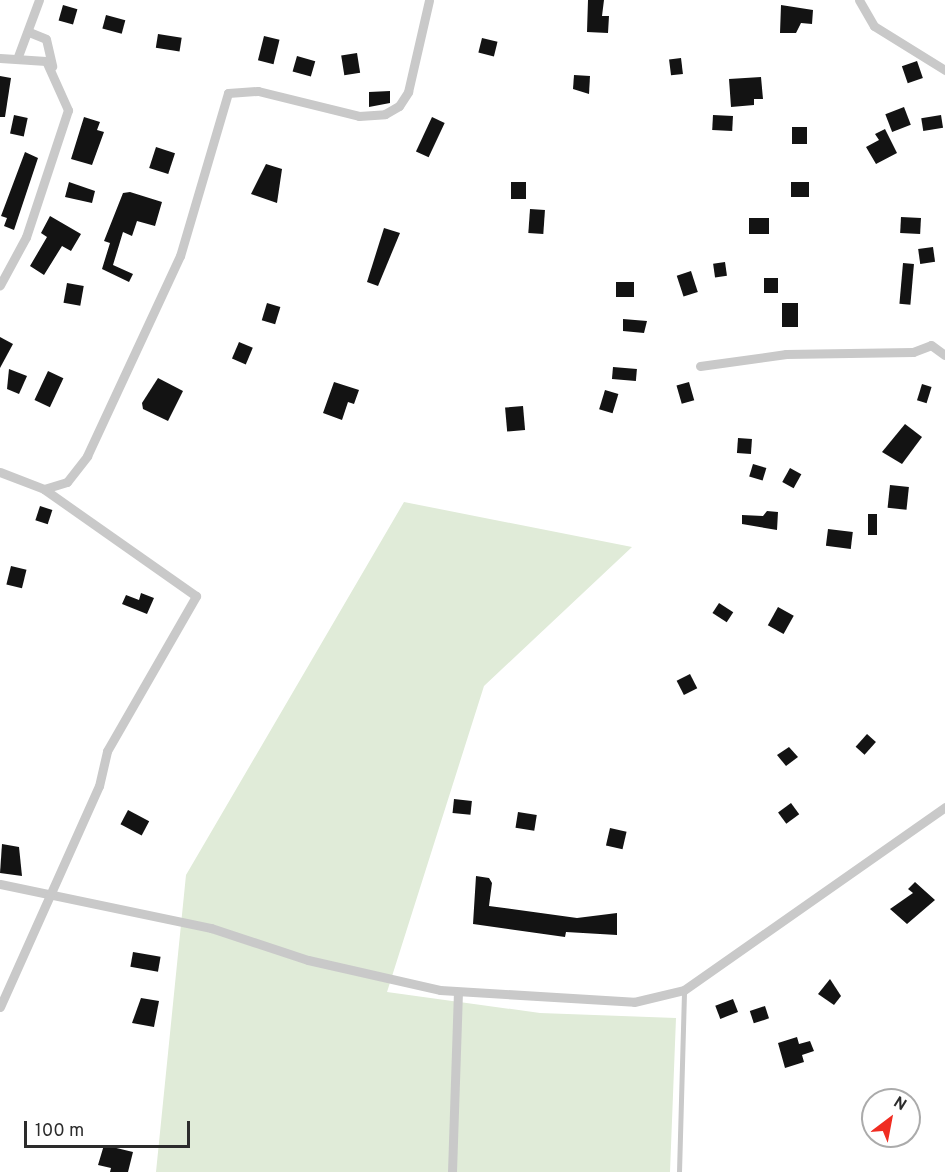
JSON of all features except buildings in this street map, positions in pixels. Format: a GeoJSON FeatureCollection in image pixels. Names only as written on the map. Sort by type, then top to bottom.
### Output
{"type":"FeatureCollection","features":[{"type":"Feature","properties":{"kind":"street"},"geometry":{"type":"LineString","coordinates":[[17,59],[29,32],[39,0]]}},
{"type":"Feature","properties":{"kind":"street"},"geometry":{"type":"LineString","coordinates":[[44,489],[67,482],[76,474],[129,370],[180,256],[228,93],[258,91],[359,116],[385,114],[399,106],[408,92],[429,0]]}},
{"type":"Feature","properties":{"kind":"street"},"geometry":{"type":"LineString","coordinates":[[859,0],[874,26],[945,70]]}},
{"type":"Feature","properties":{"kind":"street"},"geometry":{"type":"LineString","coordinates":[[0,285],[26,237],[68,110],[54,85],[46,39],[29,32]]}},
{"type":"Feature","properties":{"kind":"street"},"geometry":{"type":"LineString","coordinates":[[0,58],[46,61],[52,67]]}},
{"type":"Feature","properties":{"kind":"street"},"geometry":{"type":"LineString","coordinates":[[700,366],[786,354],[914,352],[931,345],[945,355]]}},
{"type":"Feature","properties":{"kind":"street"},"geometry":{"type":"LineString","coordinates":[[0,472],[44,489],[196,596],[107,751],[99,786],[52,896],[0,1006]]}},
{"type":"Feature","properties":{"kind":"street"},"geometry":{"type":"LineString","coordinates":[[0,884],[211,928],[308,960],[458,992],[634,1002],[684,990],[945,807]]}},
{"type":"Feature","properties":{"kind":"street"},"geometry":{"type":"LineString","coordinates":[[452,1172],[458,992]]}},
{"type":"Feature","properties":{"kind":"lane"},"geometry":{"type":"LineString","coordinates":[[679,1172],[684,990]]}},
{"type":"Feature","properties":{"kind":"green space"},"geometry":{"type":"Polygon","coordinates":[[[404,502],[632,547],[484,686],[387,992],[540,1013],[676,1018],[670,1172],[156,1172],[186,875],[404,502]]]}}]}
